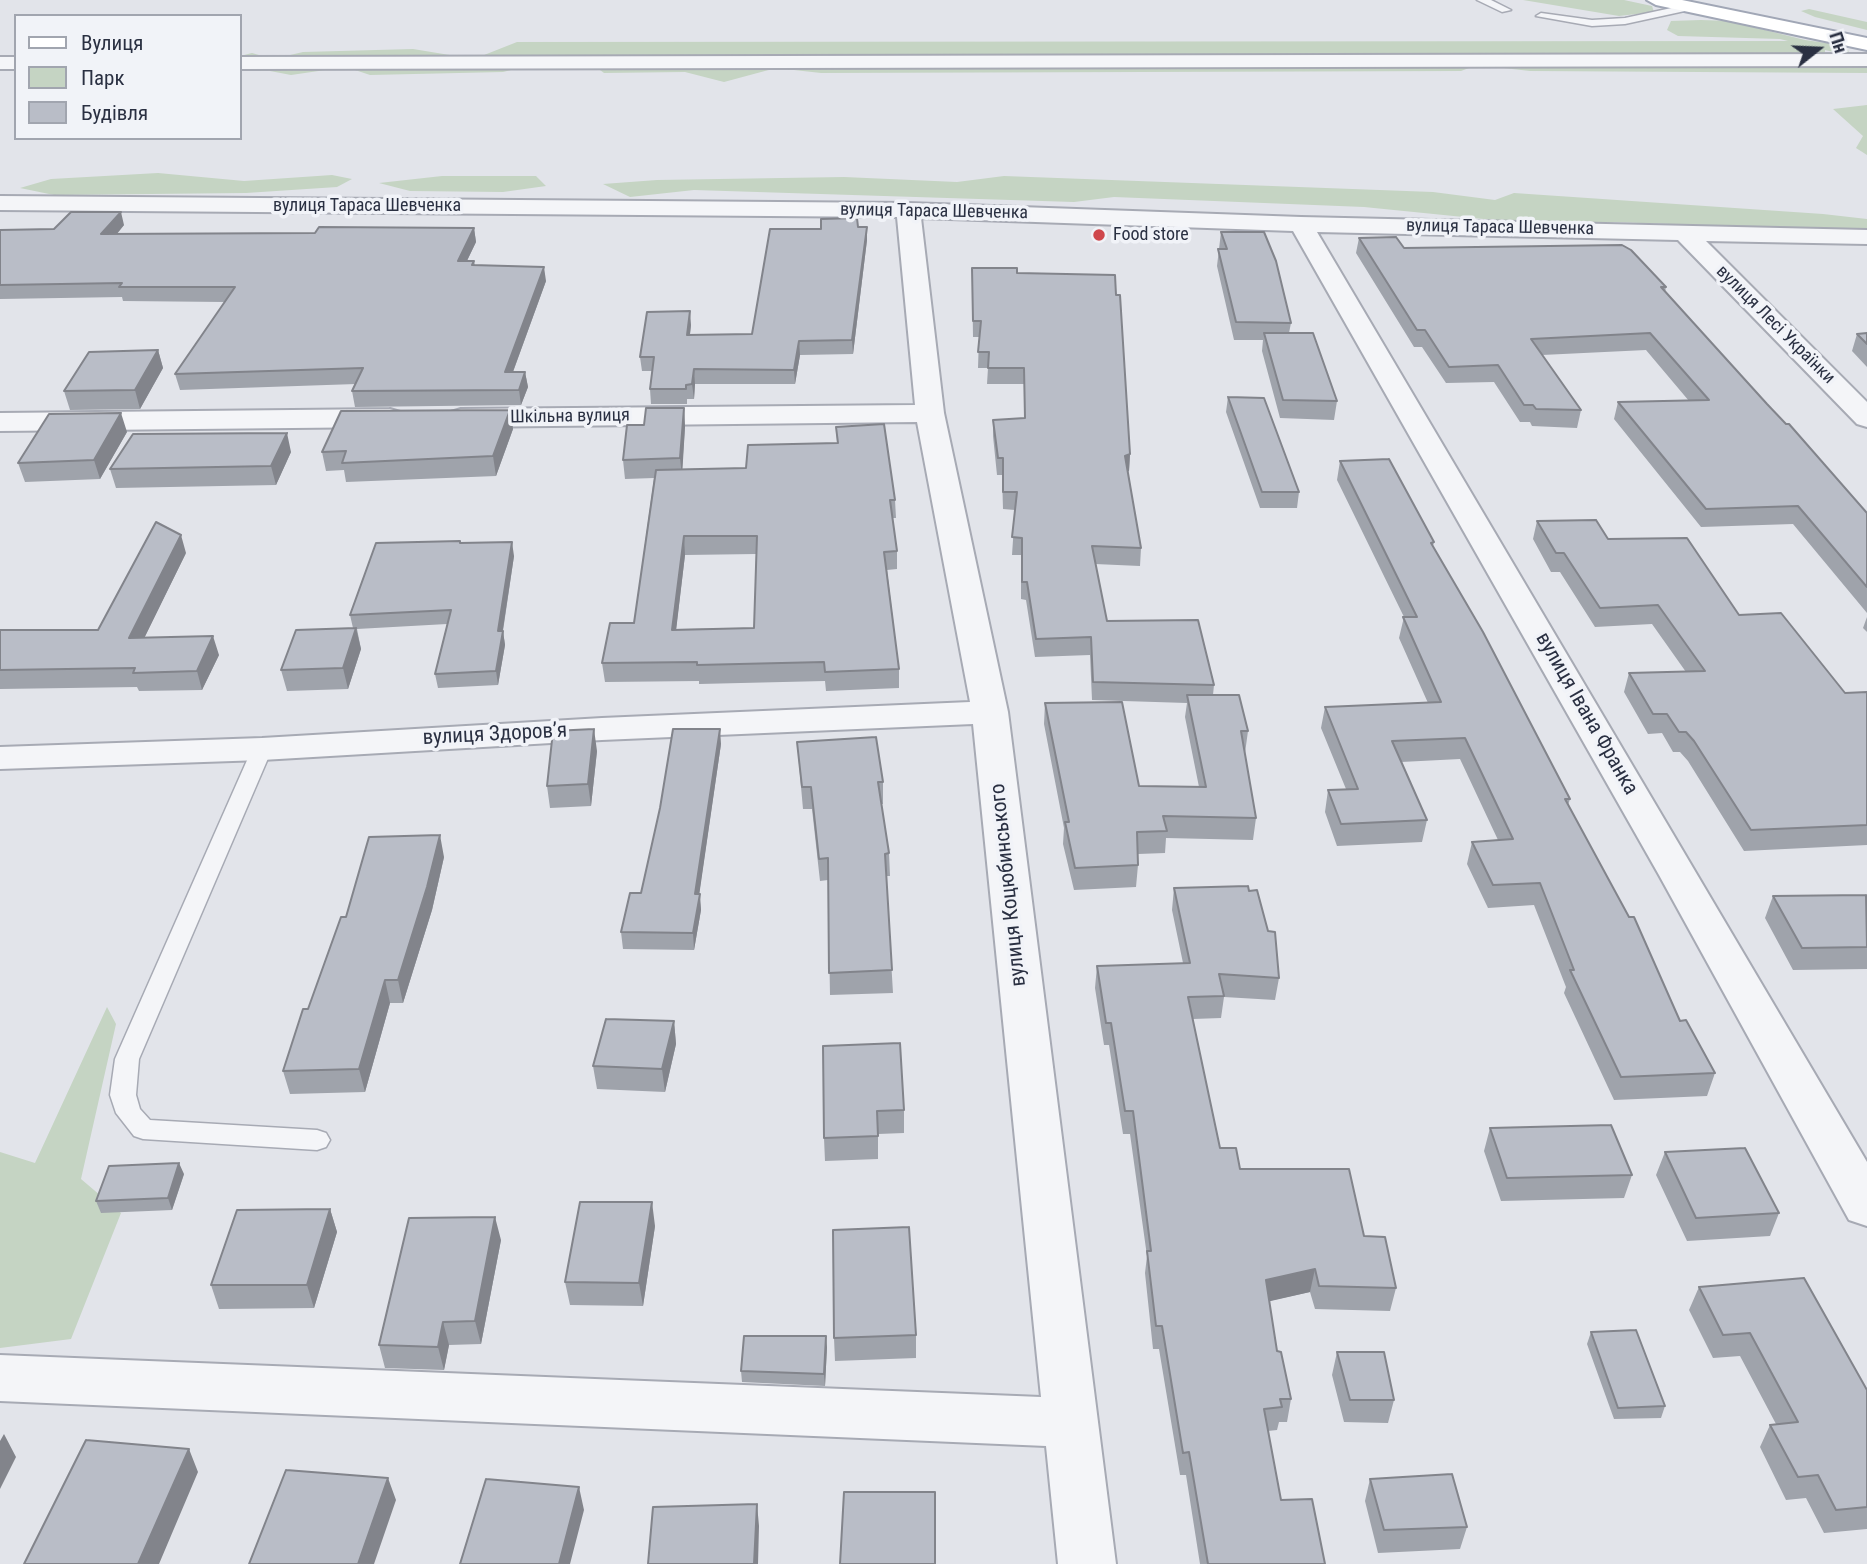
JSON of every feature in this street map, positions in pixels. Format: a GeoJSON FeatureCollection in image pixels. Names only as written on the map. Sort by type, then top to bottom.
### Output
{"type":"FeatureCollection","features":[{"type":"Feature","properties":{"kind":"main road"},"geometry":{"type":"LineString","coordinates":[[1656,0],[1867,44]]}},
{"type":"Feature","properties":{"kind":"street"},"geometry":{"type":"LineString","coordinates":[[242,63],[1867,60]]}},
{"type":"Feature","properties":{"kind":"street","name":"вулиця Тараса Шевченка"},"geometry":{"type":"LineString","coordinates":[[0,203],[908,210],[1867,237]]}},
{"type":"Feature","properties":{"kind":"street","name":"вулиця Коцюбинського"},"geometry":{"type":"LineString","coordinates":[[908,210],[930,413],[990,712],[1087,1564]]}},
{"type":"Feature","properties":{"kind":"street","name":"вулиця Івана Франка"},"geometry":{"type":"LineString","coordinates":[[1301,223],[1686,887],[1867,1206]]}},
{"type":"Feature","properties":{"kind":"street","name":"вулиця Лесі Українки"},"geometry":{"type":"LineString","coordinates":[[1684,232],[1867,418]]}},
{"type":"Feature","properties":{"kind":"street","name":"Шкільна вулиця"},"geometry":{"type":"LineString","coordinates":[[0,422],[930,413]]}},
{"type":"Feature","properties":{"kind":"street","name":"вулиця Здоровʼя"},"geometry":{"type":"LineString","coordinates":[[0,758],[262,749],[602,729],[990,712]]}},
{"type":"Feature","properties":{"kind":"street"},"geometry":{"type":"LineString","coordinates":[[0,1378],[1070,1423]]}},
{"type":"Feature","properties":{"kind":"lane"},"geometry":{"type":"LineString","coordinates":[[1482,0],[1506,10]]}},
{"type":"Feature","properties":{"kind":"lane"},"geometry":{"type":"LineString","coordinates":[[1541,16],[1592,23],[1625,21],[1690,7]]}},
{"type":"Feature","properties":{"kind":"lane"},"geometry":{"type":"LineString","coordinates":[[262,749],[127,1059],[122,1095],[129,1113],[143,1129],[317,1140]]}},
{"type":"Feature","properties":{"kind":"green space"},"geometry":{"type":"Polygon","coordinates":[[[1523,0],[1624,0],[1652,6],[1654,12],[1619,16],[1523,0]]]}},
{"type":"Feature","properties":{"kind":"green space"},"geometry":{"type":"Polygon","coordinates":[[[1809,9],[1867,22],[1867,30],[1801,11],[1809,9]]]}},
{"type":"Feature","properties":{"kind":"green space"},"geometry":{"type":"Polygon","coordinates":[[[1671,21],[1729,21],[1805,40],[1833,44],[1849,51],[1846,55],[1825,50],[1825,57],[1867,65],[1867,73],[1530,71],[1477,65],[1461,71],[821,73],[776,68],[724,82],[685,72],[604,73],[584,58],[559,58],[503,72],[370,75],[346,67],[291,75],[270,71],[242,71],[242,56],[252,53],[273,59],[303,52],[413,49],[474,59],[517,42],[1788,41],[1678,36],[1667,30],[1671,21]]]}},
{"type":"Feature","properties":{"kind":"green space"},"geometry":{"type":"Polygon","coordinates":[[[1867,105],[1867,155],[1856,148],[1863,136],[1833,109],[1867,105]]]}},
{"type":"Feature","properties":{"kind":"green space"},"geometry":{"type":"Polygon","coordinates":[[[158,173],[244,181],[332,175],[352,179],[337,187],[246,193],[54,195],[20,188],[51,179],[158,173]]]}},
{"type":"Feature","properties":{"kind":"green space"},"geometry":{"type":"Polygon","coordinates":[[[442,176],[536,176],[546,186],[503,192],[410,191],[379,183],[442,176]]]}},
{"type":"Feature","properties":{"kind":"green space"},"geometry":{"type":"Polygon","coordinates":[[[1004,176],[1433,192],[1495,200],[1514,193],[1823,214],[1867,219],[1867,231],[1613,222],[1553,226],[1364,207],[1114,197],[1074,202],[694,190],[630,197],[603,184],[657,180],[844,177],[957,182],[1004,176]]]}},
{"type":"Feature","properties":{"kind":"green space"},"geometry":{"type":"Polygon","coordinates":[[[107,1007],[116,1024],[81,1179],[121,1213],[71,1339],[0,1348],[0,1152],[35,1163],[107,1007]]]}},
{"type":"Feature","properties":{"kind":"building"},"geometry":{"type":"Polygon","coordinates":[[[71,212],[121,212],[101,234],[315,233],[319,227],[474,228],[458,261],[474,261],[472,265],[544,267],[505,372],[525,372],[519,390],[352,391],[363,368],[175,374],[235,287],[119,287],[122,283],[0,285],[0,230],[54,229],[71,212]]]}},
{"type":"Feature","properties":{"kind":"building"},"geometry":{"type":"Polygon","coordinates":[[[857,218],[858,227],[867,227],[852,340],[799,341],[794,370],[694,369],[692,384],[686,385],[686,389],[650,389],[654,357],[640,357],[647,312],[690,311],[687,335],[752,334],[770,229],[821,229],[821,219],[857,218]]]}},
{"type":"Feature","properties":{"kind":"building"},"geometry":{"type":"Polygon","coordinates":[[[1221,232],[1264,232],[1276,261],[1291,323],[1236,322],[1218,249],[1227,249],[1221,232]]]}},
{"type":"Feature","properties":{"kind":"building"},"geometry":{"type":"Polygon","coordinates":[[[1396,237],[1404,248],[1622,245],[1631,250],[1666,287],[1661,287],[1767,404],[1789,424],[1867,513],[1867,587],[1798,506],[1706,509],[1618,402],[1709,400],[1650,333],[1531,339],[1581,410],[1536,409],[1533,405],[1524,405],[1498,365],[1449,367],[1425,330],[1417,330],[1359,238],[1396,237]]]}},
{"type":"Feature","properties":{"kind":"building"},"geometry":{"type":"Polygon","coordinates":[[[972,268],[1017,268],[1017,273],[1115,275],[1116,295],[1120,295],[1130,454],[1125,456],[1141,548],[1092,546],[1107,621],[1198,620],[1214,685],[1093,682],[1091,637],[1036,639],[1027,582],[1022,582],[1022,538],[1012,537],[1017,492],[1003,492],[1003,458],[998,458],[993,420],[1025,418],[1024,368],[988,368],[989,352],[978,352],[981,321],[973,321],[972,268]]]}},
{"type":"Feature","properties":{"kind":"building"},"geometry":{"type":"Polygon","coordinates":[[[1264,333],[1313,333],[1337,401],[1283,400],[1264,333]]]}},
{"type":"Feature","properties":{"kind":"building"},"geometry":{"type":"Polygon","coordinates":[[[1867,333],[1867,344],[1857,334],[1867,333]]]}},
{"type":"Feature","properties":{"kind":"building"},"geometry":{"type":"Polygon","coordinates":[[[158,350],[135,390],[64,391],[89,352],[158,350]]]}},
{"type":"Feature","properties":{"kind":"building"},"geometry":{"type":"Polygon","coordinates":[[[1228,397],[1264,398],[1299,492],[1262,492],[1228,397]]]}},
{"type":"Feature","properties":{"kind":"building"},"geometry":{"type":"Polygon","coordinates":[[[646,408],[684,408],[680,458],[623,460],[627,425],[644,425],[646,408]]]}},
{"type":"Feature","properties":{"kind":"building"},"geometry":{"type":"Polygon","coordinates":[[[510,410],[493,456],[342,463],[346,451],[322,452],[341,411],[510,410]]]}},
{"type":"Feature","properties":{"kind":"building"},"geometry":{"type":"Polygon","coordinates":[[[121,413],[94,460],[18,463],[49,414],[121,413]]]}},
{"type":"Feature","properties":{"kind":"building"},"geometry":{"type":"Polygon","coordinates":[[[884,424],[895,500],[890,500],[897,551],[884,552],[899,669],[825,672],[824,662],[697,665],[697,662],[602,663],[610,623],[634,623],[656,470],[746,468],[748,445],[838,443],[836,427],[884,424]],[[684,536],[672,630],[754,628],[757,536],[684,536]]]}},
{"type":"Feature","properties":{"kind":"building"},"geometry":{"type":"Polygon","coordinates":[[[287,433],[271,466],[110,469],[133,434],[287,433]]]}},
{"type":"Feature","properties":{"kind":"building"},"geometry":{"type":"Polygon","coordinates":[[[1389,459],[1434,542],[1431,543],[1483,632],[1570,799],[1565,799],[1629,917],[1634,917],[1680,1021],[1686,1020],[1715,1073],[1621,1077],[1570,970],[1574,970],[1540,883],[1493,885],[1472,842],[1513,839],[1465,738],[1392,741],[1427,820],[1341,824],[1328,790],[1358,789],[1325,707],[1441,702],[1403,617],[1417,617],[1340,461],[1389,459]]]}},
{"type":"Feature","properties":{"kind":"building"},"geometry":{"type":"Polygon","coordinates":[[[1596,520],[1608,539],[1687,538],[1739,615],[1781,613],[1845,693],[1867,692],[1867,825],[1751,830],[1694,741],[1686,732],[1679,732],[1667,714],[1653,714],[1629,673],[1705,671],[1658,605],[1600,608],[1564,553],[1556,553],[1537,521],[1596,520]]]}},
{"type":"Feature","properties":{"kind":"building"},"geometry":{"type":"Polygon","coordinates":[[[156,522],[181,535],[129,638],[213,636],[197,671],[133,673],[135,668],[0,670],[0,630],[98,630],[156,522]]]}},
{"type":"Feature","properties":{"kind":"building"},"geometry":{"type":"Polygon","coordinates":[[[512,542],[498,631],[503,631],[496,671],[435,674],[451,610],[350,615],[376,543],[512,542]]]}},
{"type":"Feature","properties":{"kind":"building"},"geometry":{"type":"Polygon","coordinates":[[[356,628],[343,668],[281,670],[296,630],[356,628]]]}},
{"type":"Feature","properties":{"kind":"building"},"geometry":{"type":"Polygon","coordinates":[[[1187,695],[1239,695],[1248,731],[1241,731],[1256,818],[1163,816],[1167,831],[1137,832],[1138,865],[1075,868],[1065,822],[1069,822],[1045,703],[1122,702],[1139,786],[1206,787],[1187,695]]]}},
{"type":"Feature","properties":{"kind":"building"},"geometry":{"type":"Polygon","coordinates":[[[594,729],[588,784],[547,786],[553,731],[594,729]]]}},
{"type":"Feature","properties":{"kind":"building"},"geometry":{"type":"Polygon","coordinates":[[[673,729],[720,729],[695,894],[700,894],[693,933],[621,932],[630,893],[641,893],[660,808],[673,729]]]}},
{"type":"Feature","properties":{"kind":"building"},"geometry":{"type":"Polygon","coordinates":[[[876,737],[883,782],[878,782],[889,853],[885,854],[892,970],[829,973],[828,858],[819,859],[811,787],[802,787],[797,742],[876,737]]]}},
{"type":"Feature","properties":{"kind":"building"},"geometry":{"type":"Polygon","coordinates":[[[440,835],[398,980],[385,980],[359,1069],[283,1071],[303,1009],[308,1009],[341,917],[346,917],[369,837],[440,835]]]}},
{"type":"Feature","properties":{"kind":"building"},"geometry":{"type":"Polygon","coordinates":[[[1248,886],[1249,891],[1257,890],[1268,931],[1275,932],[1279,978],[1219,974],[1224,996],[1188,997],[1220,1148],[1236,1148],[1240,1169],[1349,1169],[1364,1236],[1385,1237],[1396,1288],[1319,1286],[1315,1269],[1266,1280],[1277,1351],[1281,1352],[1291,1399],[1280,1399],[1282,1407],[1264,1409],[1281,1500],[1312,1499],[1325,1564],[1208,1564],[1189,1452],[1183,1453],[1162,1326],[1156,1326],[1147,1251],[1151,1251],[1133,1111],[1125,1111],[1111,1023],[1106,1023],[1097,966],[1190,963],[1174,888],[1248,886]]]}},
{"type":"Feature","properties":{"kind":"building"},"geometry":{"type":"Polygon","coordinates":[[[1866,895],[1867,947],[1802,948],[1773,896],[1866,895]]]}},
{"type":"Feature","properties":{"kind":"building"},"geometry":{"type":"Polygon","coordinates":[[[606,1019],[674,1021],[662,1069],[593,1066],[606,1019]]]}},
{"type":"Feature","properties":{"kind":"building"},"geometry":{"type":"Polygon","coordinates":[[[900,1043],[904,1110],[877,1111],[878,1136],[824,1138],[823,1046],[900,1043]]]}},
{"type":"Feature","properties":{"kind":"building"},"geometry":{"type":"Polygon","coordinates":[[[1611,1125],[1632,1175],[1507,1178],[1490,1128],[1611,1125]]]}},
{"type":"Feature","properties":{"kind":"building"},"geometry":{"type":"Polygon","coordinates":[[[1745,1148],[1779,1213],[1696,1218],[1665,1152],[1745,1148]]]}},
{"type":"Feature","properties":{"kind":"building"},"geometry":{"type":"Polygon","coordinates":[[[179,1163],[168,1198],[96,1201],[109,1166],[179,1163]]]}},
{"type":"Feature","properties":{"kind":"building"},"geometry":{"type":"Polygon","coordinates":[[[580,1202],[652,1202],[639,1283],[565,1282],[580,1202]]]}},
{"type":"Feature","properties":{"kind":"building"},"geometry":{"type":"Polygon","coordinates":[[[330,1209],[307,1285],[211,1285],[237,1210],[330,1209]]]}},
{"type":"Feature","properties":{"kind":"building"},"geometry":{"type":"Polygon","coordinates":[[[495,1217],[475,1321],[443,1322],[438,1347],[379,1345],[409,1218],[495,1217]]]}},
{"type":"Feature","properties":{"kind":"building"},"geometry":{"type":"Polygon","coordinates":[[[909,1227],[916,1335],[834,1338],[833,1230],[909,1227]]]}},
{"type":"Feature","properties":{"kind":"building"},"geometry":{"type":"Polygon","coordinates":[[[1804,1278],[1867,1390],[1867,1507],[1836,1510],[1818,1475],[1798,1477],[1770,1425],[1798,1422],[1750,1333],[1723,1335],[1699,1287],[1804,1278]]]}},
{"type":"Feature","properties":{"kind":"building"},"geometry":{"type":"Polygon","coordinates":[[[1636,1330],[1665,1406],[1618,1408],[1591,1332],[1636,1330]]]}},
{"type":"Feature","properties":{"kind":"building"},"geometry":{"type":"Polygon","coordinates":[[[744,1336],[826,1336],[824,1374],[741,1371],[744,1336]]]}},
{"type":"Feature","properties":{"kind":"building"},"geometry":{"type":"Polygon","coordinates":[[[1337,1352],[1384,1352],[1394,1400],[1350,1400],[1337,1352]]]}},
{"type":"Feature","properties":{"kind":"building"},"geometry":{"type":"Polygon","coordinates":[[[86,1440],[189,1449],[138,1564],[24,1564],[86,1440]]]}},
{"type":"Feature","properties":{"kind":"building"},"geometry":{"type":"Polygon","coordinates":[[[286,1470],[388,1478],[358,1564],[249,1564],[286,1470]]]}},
{"type":"Feature","properties":{"kind":"building"},"geometry":{"type":"Polygon","coordinates":[[[1452,1474],[1467,1527],[1384,1530],[1370,1479],[1452,1474]]]}},
{"type":"Feature","properties":{"kind":"building"},"geometry":{"type":"Polygon","coordinates":[[[486,1479],[579,1487],[559,1564],[460,1564],[486,1479]]]}},
{"type":"Feature","properties":{"kind":"building"},"geometry":{"type":"Polygon","coordinates":[[[844,1492],[935,1492],[935,1564],[840,1564],[844,1492]]]}},
{"type":"Feature","properties":{"kind":"building"},"geometry":{"type":"Polygon","coordinates":[[[757,1504],[754,1564],[648,1564],[653,1507],[757,1504]]]}},
{"type":"Feature","properties":{"kind":"place","name":"Food store"},"geometry":{"type":"Point","coordinates":[1099,235]}}]}
